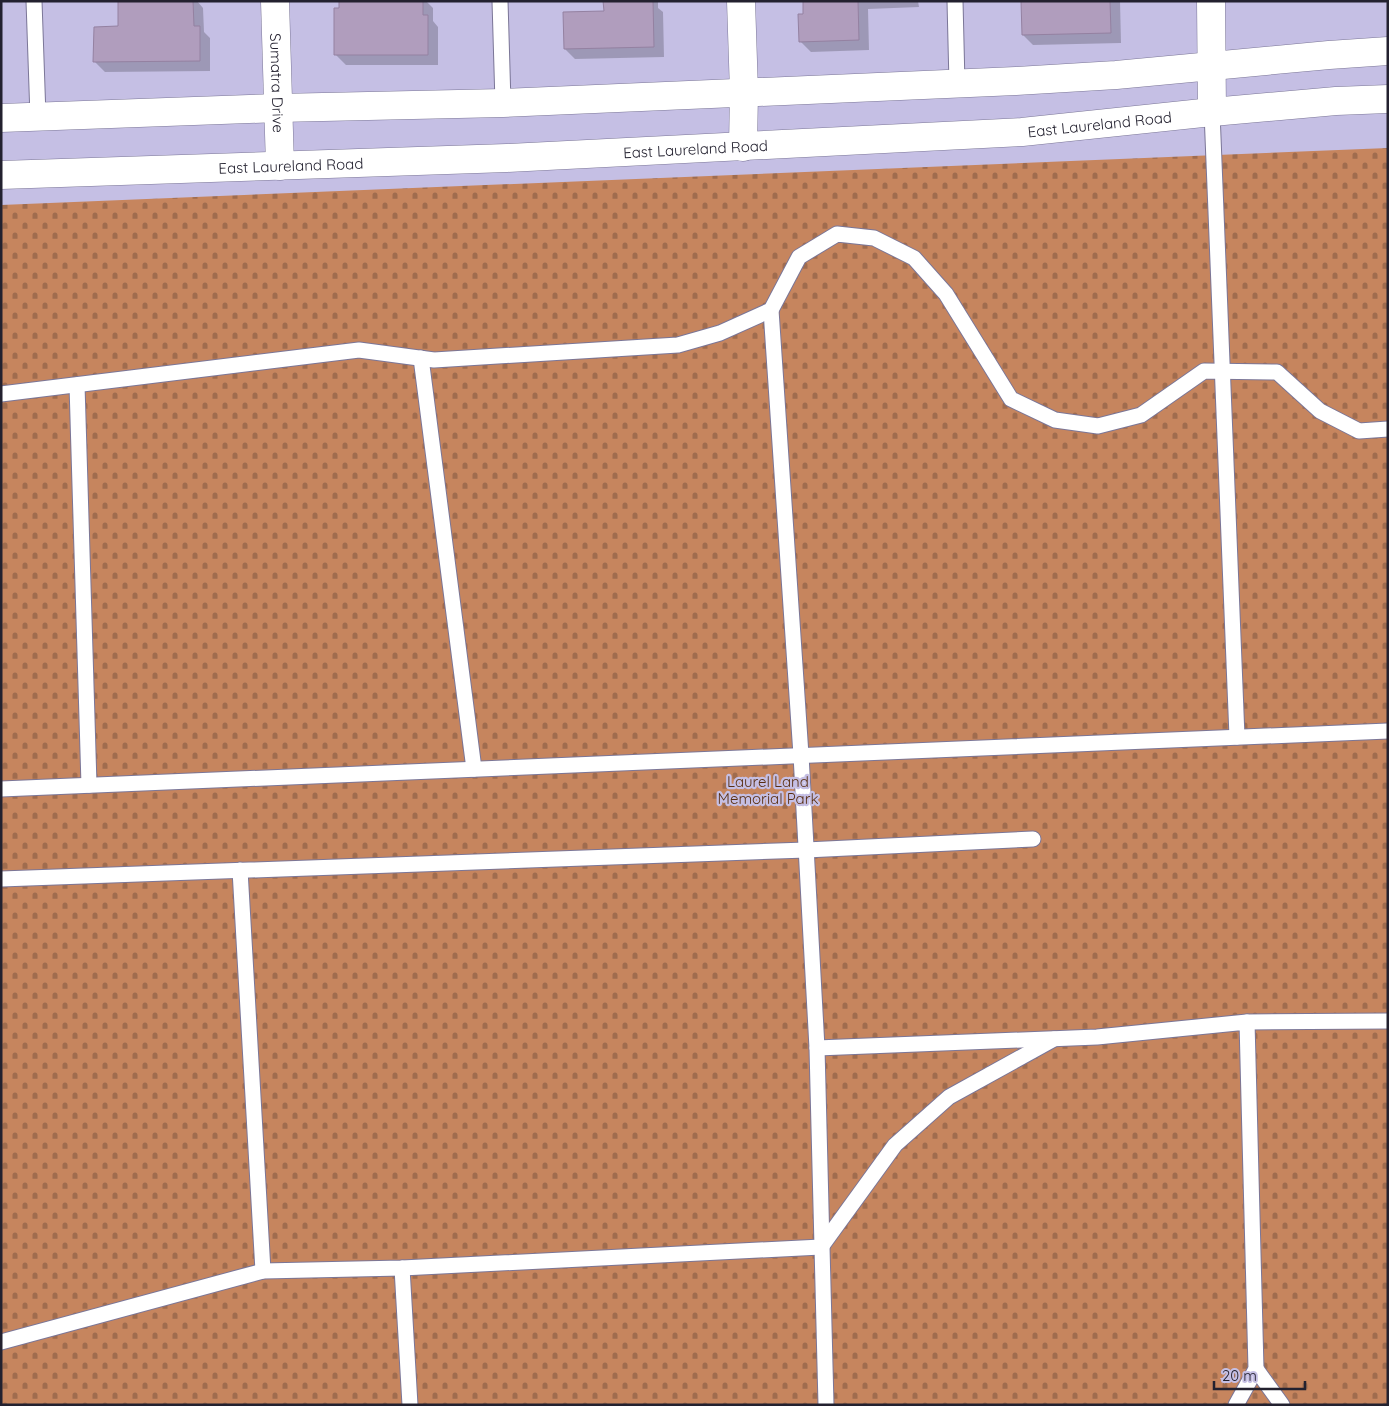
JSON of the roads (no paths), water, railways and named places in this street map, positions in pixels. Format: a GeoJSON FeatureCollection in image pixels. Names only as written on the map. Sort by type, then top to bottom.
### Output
{"type":"FeatureCollection","features":[{"type":"Feature","properties":{"kind":"main road","name":"Sumatra Drive"},"geometry":{"type":"LineString","coordinates":[[275,1],[280,166]]}},
{"type":"Feature","properties":{"kind":"main road"},"geometry":{"type":"LineString","coordinates":[[741,1],[744,92],[743,147]]}},
{"type":"Feature","properties":{"kind":"main road"},"geometry":{"type":"LineString","coordinates":[[1212,1],[1212,112]]}},
{"type":"Feature","properties":{"kind":"main road"},"geometry":{"type":"LineString","coordinates":[[1,118],[278,108],[503,103],[957,84],[1211,68],[1329,55],[1388,51]]}},
{"type":"Feature","properties":{"kind":"main road","name":"East Laureland Road"},"geometry":{"type":"LineString","coordinates":[[1,175],[507,158],[1022,132],[1212,112],[1336,101],[1388,99]]}},
{"type":"Feature","properties":{"kind":"lane"},"geometry":{"type":"LineString","coordinates":[[34,1],[38,117]]}},
{"type":"Feature","properties":{"kind":"lane"},"geometry":{"type":"LineString","coordinates":[[500,1],[503,103]]}},
{"type":"Feature","properties":{"kind":"lane"},"geometry":{"type":"LineString","coordinates":[[955,1],[957,84]]}},
{"type":"Feature","properties":{"kind":"lane"},"geometry":{"type":"LineString","coordinates":[[1212,112],[1236,737]]}},
{"type":"Feature","properties":{"kind":"lane"},"geometry":{"type":"LineString","coordinates":[[826,1405],[817,1048],[771,310],[799,257],[836,234],[874,238],[914,258],[946,294],[1011,399],[1055,420],[1098,426],[1141,416],[1204,370],[1277,372],[1320,411],[1359,431],[1388,429]]}},
{"type":"Feature","properties":{"kind":"lane"},"geometry":{"type":"LineString","coordinates":[[1,394],[359,350],[434,360],[678,345],[720,332],[771,310]]}},
{"type":"Feature","properties":{"kind":"lane"},"geometry":{"type":"LineString","coordinates":[[421,358],[474,769]]}},
{"type":"Feature","properties":{"kind":"lane"},"geometry":{"type":"LineString","coordinates":[[77,385],[90,785]]}},
{"type":"Feature","properties":{"kind":"lane"},"geometry":{"type":"LineString","coordinates":[[1,788],[1388,732]]}},
{"type":"Feature","properties":{"kind":"lane"},"geometry":{"type":"LineString","coordinates":[[1,879],[806,850],[1033,839]]}},
{"type":"Feature","properties":{"kind":"lane"},"geometry":{"type":"LineString","coordinates":[[240,870],[263,1271]]}},
{"type":"Feature","properties":{"kind":"lane"},"geometry":{"type":"LineString","coordinates":[[817,1048],[1097,1037],[1246,1022],[1388,1021]]}},
{"type":"Feature","properties":{"kind":"lane"},"geometry":{"type":"LineString","coordinates":[[1236,1405],[1256,1369],[1246,1022]]}},
{"type":"Feature","properties":{"kind":"lane"},"geometry":{"type":"LineString","coordinates":[[821,1247],[894,1144],[949,1097],[1054,1039]]}},
{"type":"Feature","properties":{"kind":"lane"},"geometry":{"type":"LineString","coordinates":[[1,1342],[263,1271],[402,1268],[821,1247]]}},
{"type":"Feature","properties":{"kind":"lane"},"geometry":{"type":"LineString","coordinates":[[402,1268],[410,1405]]}},
{"type":"Feature","properties":{"kind":"lane"},"geometry":{"type":"LineString","coordinates":[[1256,1369],[1282,1405]]}},
{"type":"Feature","properties":{"kind":"park label","name":"Laurel Land Memorial Park"},"geometry":{"type":"Point","coordinates":[768,790]}}]}
